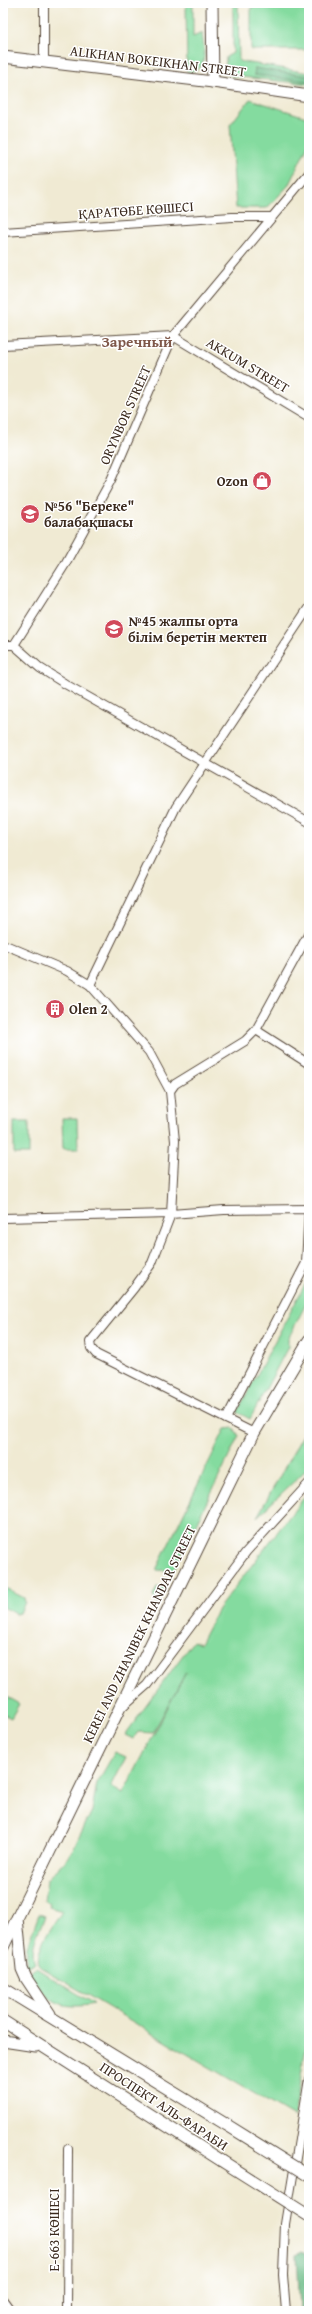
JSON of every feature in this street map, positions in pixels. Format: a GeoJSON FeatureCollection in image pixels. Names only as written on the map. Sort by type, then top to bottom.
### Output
{"type":"FeatureCollection","features":[{"type":"Feature","properties":{"kind":"main road"},"geometry":{"type":"LineString","coordinates":[[212,3],[213,82]]}},
{"type":"Feature","properties":{"kind":"main road","name":"ALIKHAN BOKEIKHAN STREET"},"geometry":{"type":"LineString","coordinates":[[3,57],[213,82],[309,96]]}},
{"type":"Feature","properties":{"kind":"main road","name":"KEREI AND ZHANIBEK KHANDAR STREET"},"geometry":{"type":"LineString","coordinates":[[3,1947],[17,1915],[254,1433],[309,1340]]}},
{"type":"Feature","properties":{"kind":"main road"},"geometry":{"type":"LineString","coordinates":[[3,1922],[17,1915],[22,1969],[26,1978],[52,2018]]}},
{"type":"Feature","properties":{"kind":"main road","name":"ПРОСПЕКТ АЛЬ-ФАРАБИ"},"geometry":{"type":"LineString","coordinates":[[3,1988],[309,2176]]}},
{"type":"Feature","properties":{"kind":"main road","name":"ПРОСПЕКТ АЛЬ-ФАРАБИ"},"geometry":{"type":"LineString","coordinates":[[3,2021],[309,2216]]}},
{"type":"Feature","properties":{"kind":"main road"},"geometry":{"type":"LineString","coordinates":[[3,2041],[44,2048]]}},
{"type":"Feature","properties":{"kind":"street"},"geometry":{"type":"LineString","coordinates":[[44,3],[44,61]]}},
{"type":"Feature","properties":{"kind":"street","name":"ORYNBOR STREET"},"geometry":{"type":"LineString","coordinates":[[14,645],[64,566],[111,480],[173,336],[309,173]]}},
{"type":"Feature","properties":{"kind":"street","name":"ҚАРАТӨБЕ КӨШЕСІ"},"geometry":{"type":"LineString","coordinates":[[3,232],[232,217],[272,217]]}},
{"type":"Feature","properties":{"kind":"street"},"geometry":{"type":"LineString","coordinates":[[3,344],[173,336]]}},
{"type":"Feature","properties":{"kind":"street","name":"AKKUM STREET"},"geometry":{"type":"LineString","coordinates":[[173,336],[309,418]]}},
{"type":"Feature","properties":{"kind":"street"},"geometry":{"type":"LineString","coordinates":[[90,985],[176,807],[309,607]]}},
{"type":"Feature","properties":{"kind":"street"},"geometry":{"type":"LineString","coordinates":[[3,645],[14,645],[40,668],[66,685],[309,822]]}},
{"type":"Feature","properties":{"kind":"street"},"geometry":{"type":"LineString","coordinates":[[170,1091],[175,1084],[245,1042],[256,1030],[309,933]]}},
{"type":"Feature","properties":{"kind":"street"},"geometry":{"type":"LineString","coordinates":[[3,944],[67,971],[90,985],[149,1052],[170,1091],[174,1141],[171,1214],[152,1263],[134,1288],[90,1342],[91,1348],[96,1354],[254,1433]]}},
{"type":"Feature","properties":{"kind":"street"},"geometry":{"type":"LineString","coordinates":[[256,1030],[309,1064]]}},
{"type":"Feature","properties":{"kind":"street"},"geometry":{"type":"LineString","coordinates":[[3,1218],[171,1214],[224,1210],[309,1209],[306,1263],[226,1419]]}},
{"type":"Feature","properties":{"kind":"street"},"geometry":{"type":"LineString","coordinates":[[118,1710],[147,1686],[246,1552],[309,1483]]}},
{"type":"Feature","properties":{"kind":"street"},"geometry":{"type":"LineString","coordinates":[[286,2311],[283,2275],[285,2224],[309,2079]]}},
{"type":"Feature","properties":{"kind":"street","name":"Е-663 КӨШЕСІ"},"geometry":{"type":"LineString","coordinates":[[67,2311],[68,2149]]}},
{"type":"Feature","properties":{"kind":"street"},"geometry":{"type":"LineString","coordinates":[[3,2300],[11,2311]]}},
{"type":"Feature","properties":{"kind":"green space"},"geometry":{"type":"Polygon","coordinates":[[[186,3],[193,3],[193,37],[202,33],[204,53],[202,64],[199,68],[194,71],[187,72],[186,3]]]}},
{"type":"Feature","properties":{"kind":"green space"},"geometry":{"type":"Polygon","coordinates":[[[233,3],[238,3],[239,61],[309,73],[309,84],[231,76],[225,71],[226,57],[233,53],[233,3]]]}},
{"type":"Feature","properties":{"kind":"green space"},"geometry":{"type":"Polygon","coordinates":[[[309,6],[309,50],[251,50],[251,7],[309,6]]]}},
{"type":"Feature","properties":{"kind":"green space"},"geometry":{"type":"Polygon","coordinates":[[[255,68],[309,76],[309,82],[254,75],[255,68]]]}},
{"type":"Feature","properties":{"kind":"green space"},"geometry":{"type":"Polygon","coordinates":[[[250,99],[309,118],[309,143],[288,186],[267,208],[236,208],[230,125],[250,99]]]}},
{"type":"Feature","properties":{"kind":"green space"},"geometry":{"type":"Polygon","coordinates":[[[62,1118],[77,1118],[78,1149],[63,1149],[62,1118]]]}},
{"type":"Feature","properties":{"kind":"green space"},"geometry":{"type":"Polygon","coordinates":[[[14,1122],[29,1122],[29,1154],[14,1154],[14,1122]]]}},
{"type":"Feature","properties":{"kind":"green space"},"geometry":{"type":"Polygon","coordinates":[[[309,1277],[309,1298],[288,1339],[288,1347],[250,1419],[237,1412],[309,1277]]]}},
{"type":"Feature","properties":{"kind":"green space"},"geometry":{"type":"Polygon","coordinates":[[[309,1424],[309,1467],[257,1517],[309,1424]]]}},
{"type":"Feature","properties":{"kind":"green space"},"geometry":{"type":"Polygon","coordinates":[[[234,1428],[239,1436],[173,1571],[156,1570],[225,1429],[234,1428]]]}},
{"type":"Feature","properties":{"kind":"green space"},"geometry":{"type":"Polygon","coordinates":[[[309,1491],[309,2029],[294,2117],[40,1967],[38,1960],[41,1946],[62,1911],[49,1907],[50,1903],[44,1900],[47,1880],[69,1857],[92,1811],[97,1783],[115,1752],[126,1757],[111,1787],[123,1794],[186,1672],[153,1733],[138,1732],[133,1739],[125,1735],[193,1641],[200,1644],[218,1609],[309,1491]]]}},
{"type":"Feature","properties":{"kind":"green space"},"geometry":{"type":"Polygon","coordinates":[[[167,1586],[158,1605],[153,1596],[157,1587],[167,1586]]]}},
{"type":"Feature","properties":{"kind":"green space"},"geometry":{"type":"Polygon","coordinates":[[[3,1587],[24,1598],[25,1602],[20,1613],[15,1614],[3,1607],[3,1587]]]}},
{"type":"Feature","properties":{"kind":"green space"},"geometry":{"type":"Polygon","coordinates":[[[5,1696],[19,1704],[11,1718],[3,1714],[5,1696]]]}},
{"type":"Feature","properties":{"kind":"green space"},"geometry":{"type":"Polygon","coordinates":[[[39,1914],[45,1916],[34,1946],[33,1958],[35,1964],[26,1967],[27,1947],[39,1914]]]}},
{"type":"Feature","properties":{"kind":"green space"},"geometry":{"type":"Polygon","coordinates":[[[36,1968],[94,2004],[71,2006],[62,2004],[48,1997],[28,1973],[36,1968]]]}},
{"type":"Feature","properties":{"kind":"green space"},"geometry":{"type":"Polygon","coordinates":[[[302,2252],[307,2255],[309,2311],[300,2311],[297,2255],[302,2252]]]}},
{"type":"Feature","properties":{"kind":"place","name":"Ozon"},"geometry":{"type":"Point","coordinates":[262,481]}},
{"type":"Feature","properties":{"kind":"place","name":"№56 \"Береке\" балабақшасы"},"geometry":{"type":"Point","coordinates":[30,514]}},
{"type":"Feature","properties":{"kind":"place","name":"№45 жалпы орта білім беретін мектеп"},"geometry":{"type":"Point","coordinates":[114,629]}},
{"type":"Feature","properties":{"kind":"place","name":"Olen 2"},"geometry":{"type":"Point","coordinates":[55,1009]}},
{"type":"Feature","properties":{"kind":"district","name":"Заречный"},"geometry":{"type":"Point","coordinates":[137,342]}}]}
